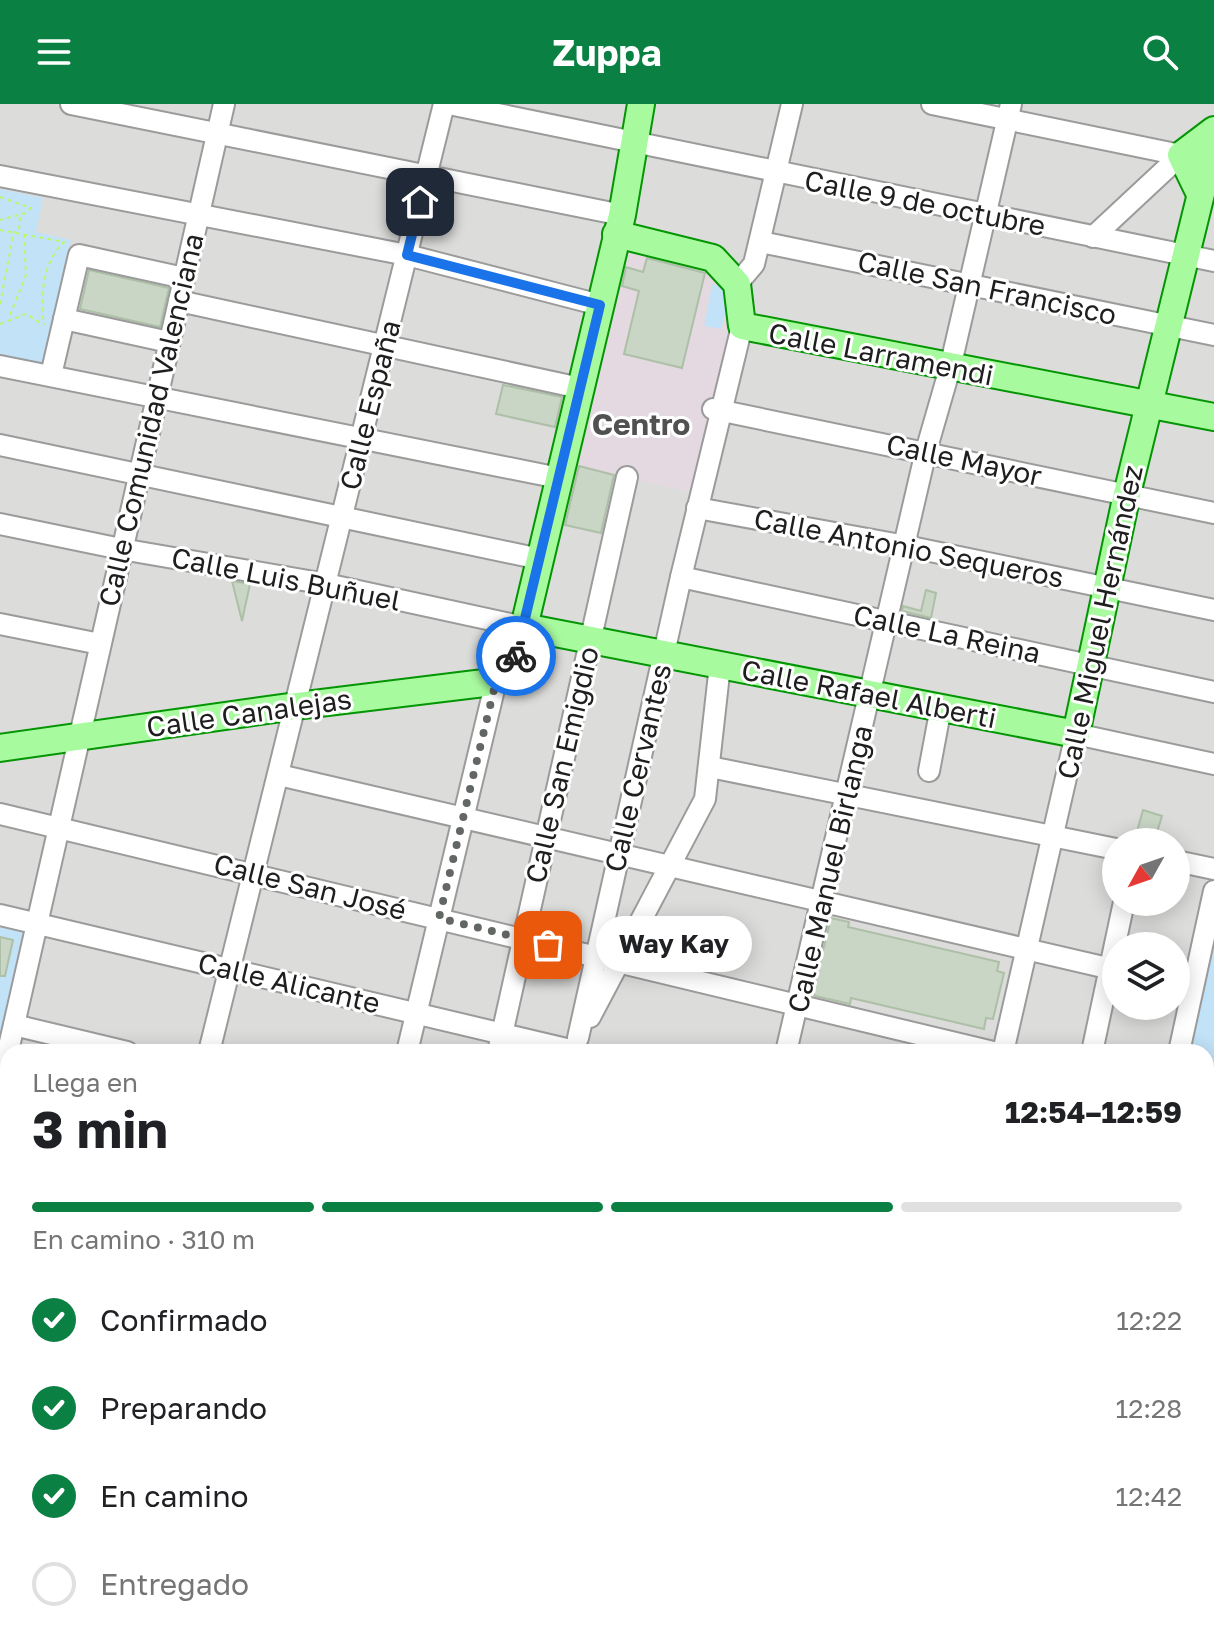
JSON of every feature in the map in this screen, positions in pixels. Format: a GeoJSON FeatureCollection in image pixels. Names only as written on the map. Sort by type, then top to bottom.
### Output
{"type":"FeatureCollection","features":[{"type":"Feature","properties":{"kind":"main road"},"geometry":{"type":"LineString","coordinates":[[497,677],[509,668],[515,658],[524,627],[619,225],[636,145],[641,104]]}},
{"type":"Feature","properties":{"kind":"main road"},"geometry":{"type":"LineString","coordinates":[[1201,152],[1214,130]]}},
{"type":"Feature","properties":{"kind":"main road","name":"Calle Miguel Hernández"},"geometry":{"type":"LineString","coordinates":[[1076,734],[1127,494],[1184,255],[1206,194],[1201,152]]}},
{"type":"Feature","properties":{"kind":"main road"},"geometry":{"type":"LineString","coordinates":[[619,225],[713,258],[737,284]]}},
{"type":"Feature","properties":{"kind":"main road","name":"Calle Larramendi"},"geometry":{"type":"LineString","coordinates":[[737,284],[742,326],[1214,417]]}},
{"type":"Feature","properties":{"kind":"main road","name":"Calle Rafael Alberti"},"geometry":{"type":"LineString","coordinates":[[524,627],[1076,734]]}},
{"type":"Feature","properties":{"kind":"main road","name":"Calle Canalejas"},"geometry":{"type":"LineString","coordinates":[[0,748],[484,683],[497,677]]}},
{"type":"Feature","properties":{"kind":"street"},"geometry":{"type":"LineString","coordinates":[[71,104],[426,176],[619,225]]}},
{"type":"Feature","properties":{"kind":"street","name":"Calle Comunidad Valenciana"},"geometry":{"type":"LineString","coordinates":[[10,1044],[224,104]]}},
{"type":"Feature","properties":{"kind":"street","name":"Calle 9 de octubre"},"geometry":{"type":"LineString","coordinates":[[446,104],[1214,261]]}},
{"type":"Feature","properties":{"kind":"street","name":"Calle España"},"geometry":{"type":"LineString","coordinates":[[211,1044],[446,104]]}},
{"type":"Feature","properties":{"kind":"street"},"geometry":{"type":"LineString","coordinates":[[737,284],[754,264],[761,242],[792,104]]}},
{"type":"Feature","properties":{"kind":"street"},"geometry":{"type":"LineString","coordinates":[[932,104],[1009,112],[1201,152]]}},
{"type":"Feature","properties":{"kind":"street","name":"Calle Manuel Birlanga"},"geometry":{"type":"LineString","coordinates":[[788,1044],[926,451],[950,368],[1009,112]]}},
{"type":"Feature","properties":{"kind":"street"},"geometry":{"type":"LineString","coordinates":[[1093,237],[1201,152]]}},
{"type":"Feature","properties":{"kind":"street"},"geometry":{"type":"LineString","coordinates":[[0,176],[407,255],[600,305]]}},
{"type":"Feature","properties":{"kind":"street","name":"Calle San Francisco"},"geometry":{"type":"LineString","coordinates":[[761,242],[1214,335]]}},
{"type":"Feature","properties":{"kind":"street"},"geometry":{"type":"LineString","coordinates":[[51,375],[54,323],[79,255],[184,278]]}},
{"type":"Feature","properties":{"kind":"street"},"geometry":{"type":"LineString","coordinates":[[179,301],[384,348],[580,388]]}},
{"type":"Feature","properties":{"kind":"street"},"geometry":{"type":"LineString","coordinates":[[54,323],[169,342]]}},
{"type":"Feature","properties":{"kind":"street","name":"Calle Cervantes"},"geometry":{"type":"LineString","coordinates":[[576,1044],[698,503],[716,409],[742,326]]}},
{"type":"Feature","properties":{"kind":"street"},"geometry":{"type":"LineString","coordinates":[[0,366],[559,478]]}},
{"type":"Feature","properties":{"kind":"street","name":"Calle Mayor"},"geometry":{"type":"LineString","coordinates":[[716,409],[1214,513]]}},
{"type":"Feature","properties":{"kind":"street"},"geometry":{"type":"LineString","coordinates":[[0,445],[540,559]]}},
{"type":"Feature","properties":{"kind":"street","name":"Calle San Emigdio"},"geometry":{"type":"LineString","coordinates":[[500,1043],[627,477]]}},
{"type":"Feature","properties":{"kind":"street","name":"Calle Antonio Sequeros"},"geometry":{"type":"LineString","coordinates":[[698,503],[1214,610]]}},
{"type":"Feature","properties":{"kind":"street","name":"Calle Luis Buñuel"},"geometry":{"type":"LineString","coordinates":[[0,524],[121,549],[326,584],[524,627]]}},
{"type":"Feature","properties":{"kind":"street","name":"Calle La Reina"},"geometry":{"type":"LineString","coordinates":[[681,577],[1214,692]]}},
{"type":"Feature","properties":{"kind":"street"},"geometry":{"type":"LineString","coordinates":[[0,624],[100,644]]}},
{"type":"Feature","properties":{"kind":"street"},"geometry":{"type":"LineString","coordinates":[[577,1044],[705,799],[720,665]]}},
{"type":"Feature","properties":{"kind":"street"},"geometry":{"type":"LineString","coordinates":[[409,1044],[497,677]]}},
{"type":"Feature","properties":{"kind":"street"},"geometry":{"type":"LineString","coordinates":[[929,771],[941,707]]}},
{"type":"Feature","properties":{"kind":"street","name":"Calle Rafael Alberti"},"geometry":{"type":"LineString","coordinates":[[1076,734],[1214,764]]}},
{"type":"Feature","properties":{"kind":"street","name":"Calle Miguel Hernández"},"geometry":{"type":"LineString","coordinates":[[1005,1044],[1076,734]]}},
{"type":"Feature","properties":{"kind":"street"},"geometry":{"type":"LineString","coordinates":[[710,767],[849,792],[1102,846]]}},
{"type":"Feature","properties":{"kind":"street"},"geometry":{"type":"LineString","coordinates":[[279,775],[1102,966]]}},
{"type":"Feature","properties":{"kind":"street","name":"Calle San José"},"geometry":{"type":"LineString","coordinates":[[0,814],[960,1044]]}},
{"type":"Feature","properties":{"kind":"street"},"geometry":{"type":"LineString","coordinates":[[1190,864],[1214,869]]}},
{"type":"Feature","properties":{"kind":"street"},"geometry":{"type":"LineString","coordinates":[[1190,967],[1214,891]]}},
{"type":"Feature","properties":{"kind":"street","name":"Calle Alicante"},"geometry":{"type":"LineString","coordinates":[[0,915],[416,1013],[500,1043]]}},
{"type":"Feature","properties":{"kind":"street"},"geometry":{"type":"LineString","coordinates":[[1094,1044],[1102,1012]]}},
{"type":"Feature","properties":{"kind":"street"},"geometry":{"type":"LineString","coordinates":[[1180,1044],[1181,1020]]}},
{"type":"Feature","properties":{"kind":"street"},"geometry":{"type":"LineString","coordinates":[[14,1025],[94,1044]]}},
{"type":"Feature","properties":{"kind":"path"},"geometry":{"type":"LineString","coordinates":[[0,197],[30,204],[30,211],[0,220]]}},
{"type":"Feature","properties":{"kind":"path"},"geometry":{"type":"LineString","coordinates":[[19,231],[20,214]]}},
{"type":"Feature","properties":{"kind":"path"},"geometry":{"type":"LineString","coordinates":[[0,230],[14,230],[64,242],[56,251],[46,276],[41,303],[54,323]]}},
{"type":"Feature","properties":{"kind":"path"},"geometry":{"type":"LineString","coordinates":[[0,304],[14,230]]}},
{"type":"Feature","properties":{"kind":"path"},"geometry":{"type":"LineString","coordinates":[[8,318],[26,275],[24,232]]}},
{"type":"Feature","properties":{"kind":"path"},"geometry":{"type":"LineString","coordinates":[[0,318],[2,322],[26,314],[54,323]]}},
{"type":"Feature","properties":{"kind":"path"},"geometry":{"type":"LineString","coordinates":[[48,334],[54,323]]}},
{"type":"Feature","properties":{"kind":"shaded area"},"geometry":{"type":"Polygon","coordinates":[[[0,104],[1214,104],[1214,1044],[0,1044],[0,104]]]}},
{"type":"Feature","properties":{"kind":"shaded area"},"geometry":{"type":"Polygon","coordinates":[[[0,189],[43,198],[36,232],[71,240],[44,366],[0,356],[0,189]]]}},
{"type":"Feature","properties":{"kind":"shaded area"},"geometry":{"type":"Polygon","coordinates":[[[619,239],[711,260],[729,287],[732,320],[694,493],[569,464],[619,239]],[[649,250],[624,354],[682,368],[707,263],[649,250]],[[712,284],[704,326],[721,329],[729,299],[723,287],[712,284]]]}},
{"type":"Feature","properties":{"kind":"shaded area"},"geometry":{"type":"Polygon","coordinates":[[[712,284],[723,287],[729,299],[721,330],[704,326],[712,284]]]}},
{"type":"Feature","properties":{"kind":"shaded area"},"geometry":{"type":"Polygon","coordinates":[[[0,923],[22,928],[26,935],[0,1044],[0,923]]]}},
{"type":"Feature","properties":{"kind":"shaded area"},"geometry":{"type":"Polygon","coordinates":[[[1214,944],[1214,1044],[1192,1044],[1214,944]]]}},
{"type":"Feature","properties":{"kind":"building"},"geometry":{"type":"Polygon","coordinates":[[[647,258],[705,273],[682,368],[624,354],[639,291],[622,286],[626,267],[643,272],[647,258]]]}},
{"type":"Feature","properties":{"kind":"building"},"geometry":{"type":"Polygon","coordinates":[[[89,270],[169,288],[160,327],[80,309],[89,270]]]}},
{"type":"Feature","properties":{"kind":"building"},"geometry":{"type":"Polygon","coordinates":[[[503,385],[562,397],[555,427],[496,414],[503,385]]]}},
{"type":"Feature","properties":{"kind":"building"},"geometry":{"type":"Polygon","coordinates":[[[579,466],[614,475],[601,533],[565,525],[579,466]]]}},
{"type":"Feature","properties":{"kind":"building"},"geometry":{"type":"Polygon","coordinates":[[[232,581],[250,584],[242,621],[232,581]]]}},
{"type":"Feature","properties":{"kind":"building"},"geometry":{"type":"Polygon","coordinates":[[[926,590],[936,593],[931,618],[902,611],[903,606],[921,611],[926,590]]]}},
{"type":"Feature","properties":{"kind":"building"},"geometry":{"type":"Polygon","coordinates":[[[1143,810],[1162,816],[1158,828],[1138,828],[1143,810]]]}},
{"type":"Feature","properties":{"kind":"building"},"geometry":{"type":"Polygon","coordinates":[[[831,918],[849,922],[848,927],[999,962],[997,971],[1004,973],[993,1019],[986,1018],[984,1029],[851,998],[850,1004],[815,996],[813,992],[831,918]]]}},
{"type":"Feature","properties":{"kind":"building"},"geometry":{"type":"Polygon","coordinates":[[[0,937],[13,940],[5,976],[0,976],[0,937]]]}},
{"type":"Feature","properties":{"kind":"way so far"},"geometry":{"type":"LineString","coordinates":[[516,656],[509,668],[497,677],[439,918],[548,945]]}},
{"type":"Feature","properties":{"kind":"place","name":"Way Kay"},"geometry":{"type":"Point","coordinates":[548,945]}},
{"type":"Feature","properties":{"kind":"district","name":"Centro"},"geometry":{"type":"Point","coordinates":[641,425]}},
{"type":"Feature","properties":{"kind":"route"},"geometry":{"type":"LineString","coordinates":[[420,202],[407,255],[600,305],[516,656]]}}]}
